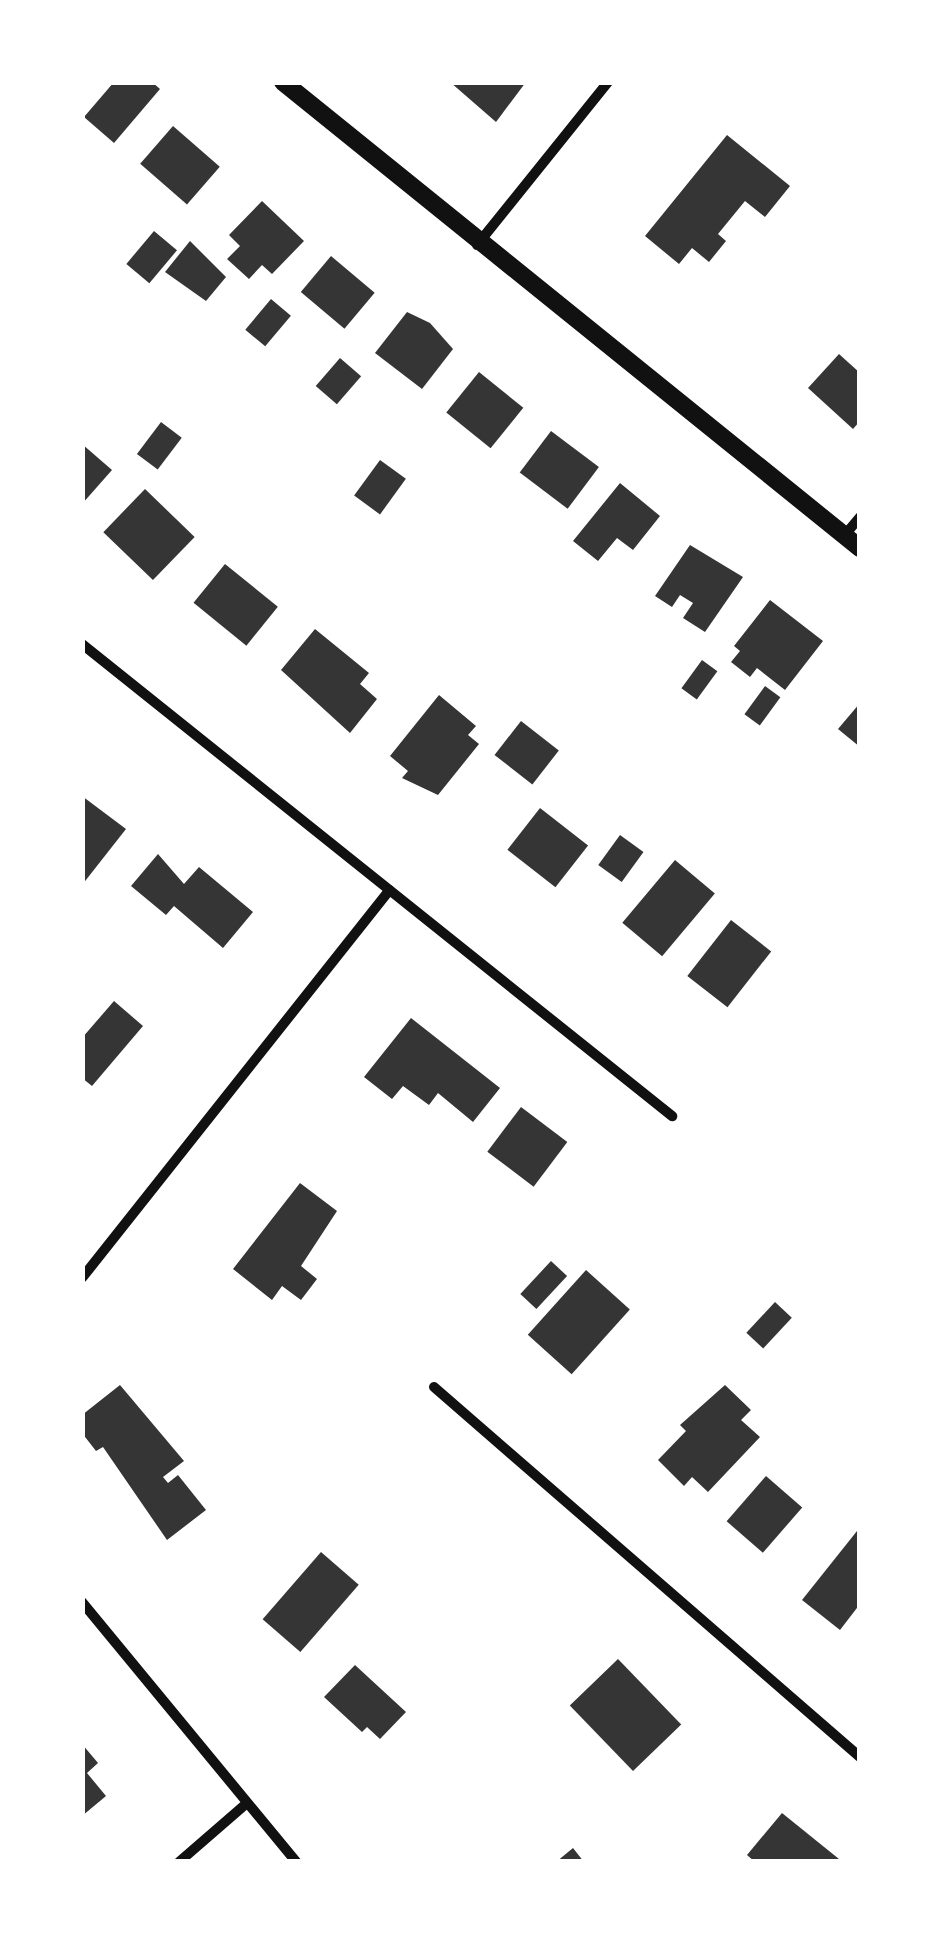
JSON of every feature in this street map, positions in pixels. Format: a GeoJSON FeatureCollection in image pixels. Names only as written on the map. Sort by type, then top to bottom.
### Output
{"type":"FeatureCollection","features":[{"type":"Feature","properties":{"kind":"street"},"geometry":{"type":"LineString","coordinates":[[283,82],[476,246],[852,542],[860,518]]}},
{"type":"Feature","properties":{"kind":"street"},"geometry":{"type":"LineString","coordinates":[[476,246],[608,82]]}},
{"type":"Feature","properties":{"kind":"street"},"geometry":{"type":"LineString","coordinates":[[82,644],[672,1116]]}},
{"type":"Feature","properties":{"kind":"street"},"geometry":{"type":"LineString","coordinates":[[82,1278],[389,890]]}},
{"type":"Feature","properties":{"kind":"street"},"geometry":{"type":"LineString","coordinates":[[434,1387],[860,1757]]}},
{"type":"Feature","properties":{"kind":"street"},"geometry":{"type":"LineString","coordinates":[[82,1602],[296,1862]]}},
{"type":"Feature","properties":{"kind":"street"},"geometry":{"type":"LineString","coordinates":[[178,1862],[247,1803]]}},
{"type":"Feature","properties":{"kind":"building"},"geometry":{"type":"Polygon","coordinates":[[[114,82],[152,82],[160,89],[114,143],[84,117],[114,82]]]}},
{"type":"Feature","properties":{"kind":"building"},"geometry":{"type":"Polygon","coordinates":[[[450,82],[526,82],[496,122],[450,82]]]}},
{"type":"Feature","properties":{"kind":"building"},"geometry":{"type":"Polygon","coordinates":[[[173,126],[220,167],[187,204],[140,164],[173,126]]]}},
{"type":"Feature","properties":{"kind":"building"},"geometry":{"type":"Polygon","coordinates":[[[727,135],[790,186],[765,217],[745,201],[718,234],[726,241],[709,262],[692,248],[679,264],[645,236],[727,135]]]}},
{"type":"Feature","properties":{"kind":"building"},"geometry":{"type":"Polygon","coordinates":[[[262,201],[304,241],[272,274],[262,265],[249,279],[227,259],[240,246],[229,235],[262,201]]]}},
{"type":"Feature","properties":{"kind":"building"},"geometry":{"type":"Polygon","coordinates":[[[154,231],[177,250],[149,283],[126,264],[154,231]]]}},
{"type":"Feature","properties":{"kind":"building"},"geometry":{"type":"Polygon","coordinates":[[[190,241],[226,277],[206,301],[165,272],[190,241]]]}},
{"type":"Feature","properties":{"kind":"building"},"geometry":{"type":"Polygon","coordinates":[[[331,256],[375,293],[344,329],[301,292],[331,256]]]}},
{"type":"Feature","properties":{"kind":"building"},"geometry":{"type":"Polygon","coordinates":[[[271,299],[291,316],[265,346],[245,330],[271,299]]]}},
{"type":"Feature","properties":{"kind":"building"},"geometry":{"type":"Polygon","coordinates":[[[407,312],[430,323],[453,349],[422,389],[375,353],[407,312]]]}},
{"type":"Feature","properties":{"kind":"building"},"geometry":{"type":"Polygon","coordinates":[[[839,354],[860,373],[860,421],[853,429],[808,388],[839,354]]]}},
{"type":"Feature","properties":{"kind":"building"},"geometry":{"type":"Polygon","coordinates":[[[340,358],[361,376],[337,404],[316,386],[340,358]]]}},
{"type":"Feature","properties":{"kind":"building"},"geometry":{"type":"Polygon","coordinates":[[[479,372],[523,408],[491,448],[446,412],[479,372]]]}},
{"type":"Feature","properties":{"kind":"building"},"geometry":{"type":"Polygon","coordinates":[[[161,422],[182,438],[158,470],[137,454],[161,422]]]}},
{"type":"Feature","properties":{"kind":"building"},"geometry":{"type":"Polygon","coordinates":[[[551,431],[599,467],[568,509],[520,473],[551,431]]]}},
{"type":"Feature","properties":{"kind":"building"},"geometry":{"type":"Polygon","coordinates":[[[82,444],[112,470],[82,504],[82,444]]]}},
{"type":"Feature","properties":{"kind":"building"},"geometry":{"type":"Polygon","coordinates":[[[380,460],[406,479],[380,514],[354,496],[380,460]]]}},
{"type":"Feature","properties":{"kind":"building"},"geometry":{"type":"Polygon","coordinates":[[[620,483],[660,516],[633,550],[617,538],[598,561],[573,541],[620,483]]]}},
{"type":"Feature","properties":{"kind":"building"},"geometry":{"type":"Polygon","coordinates":[[[145,489],[195,537],[153,580],[103,532],[145,489]]]}},
{"type":"Feature","properties":{"kind":"building"},"geometry":{"type":"Polygon","coordinates":[[[690,545],[743,577],[705,632],[683,618],[693,603],[680,595],[672,607],[655,596],[690,545]]]}},
{"type":"Feature","properties":{"kind":"building"},"geometry":{"type":"Polygon","coordinates":[[[225,564],[278,607],[246,646],[194,603],[225,564]]]}},
{"type":"Feature","properties":{"kind":"building"},"geometry":{"type":"Polygon","coordinates":[[[770,600],[823,641],[785,690],[757,668],[750,677],[731,662],[740,651],[734,646],[770,600]]]}},
{"type":"Feature","properties":{"kind":"building"},"geometry":{"type":"Polygon","coordinates":[[[315,629],[369,673],[360,684],[377,699],[350,733],[281,670],[315,629]]]}},
{"type":"Feature","properties":{"kind":"building"},"geometry":{"type":"Polygon","coordinates":[[[702,660],[717,671],[697,699],[681,688],[702,660]]]}},
{"type":"Feature","properties":{"kind":"building"},"geometry":{"type":"Polygon","coordinates":[[[765,686],[780,697],[760,725],[744,714],[765,686]]]}},
{"type":"Feature","properties":{"kind":"building"},"geometry":{"type":"Polygon","coordinates":[[[439,695],[476,726],[468,735],[479,744],[438,795],[402,778],[408,771],[390,756],[439,695]]]}},
{"type":"Feature","properties":{"kind":"building"},"geometry":{"type":"Polygon","coordinates":[[[860,703],[860,747],[838,729],[860,703]]]}},
{"type":"Feature","properties":{"kind":"building"},"geometry":{"type":"Polygon","coordinates":[[[521,721],[559,751],[532,784],[495,755],[521,721]]]}},
{"type":"Feature","properties":{"kind":"building"},"geometry":{"type":"Polygon","coordinates":[[[82,796],[126,829],[82,885],[82,796]]]}},
{"type":"Feature","properties":{"kind":"building"},"geometry":{"type":"Polygon","coordinates":[[[540,808],[588,846],[555,887],[507,850],[540,808]]]}},
{"type":"Feature","properties":{"kind":"building"},"geometry":{"type":"Polygon","coordinates":[[[620,835],[643,852],[622,882],[598,865],[620,835]]]}},
{"type":"Feature","properties":{"kind":"building"},"geometry":{"type":"Polygon","coordinates":[[[158,854],[184,884],[199,867],[253,912],[223,948],[174,906],[166,915],[131,886],[158,854]]]}},
{"type":"Feature","properties":{"kind":"building"},"geometry":{"type":"Polygon","coordinates":[[[675,860],[715,893],[662,956],[622,923],[675,860]]]}},
{"type":"Feature","properties":{"kind":"building"},"geometry":{"type":"Polygon","coordinates":[[[731,920],[771,951],[727,1007],[687,976],[731,920]]]}},
{"type":"Feature","properties":{"kind":"building"},"geometry":{"type":"Polygon","coordinates":[[[114,1001],[143,1026],[92,1086],[82,1078],[82,1038],[114,1001]]]}},
{"type":"Feature","properties":{"kind":"building"},"geometry":{"type":"Polygon","coordinates":[[[411,1018],[500,1088],[473,1122],[438,1093],[429,1105],[403,1086],[392,1099],[364,1077],[411,1018]]]}},
{"type":"Feature","properties":{"kind":"building"},"geometry":{"type":"Polygon","coordinates":[[[521,1107],[567,1142],[534,1187],[487,1152],[521,1107]]]}},
{"type":"Feature","properties":{"kind":"building"},"geometry":{"type":"Polygon","coordinates":[[[300,1183],[337,1211],[301,1266],[317,1279],[301,1300],[282,1286],[272,1300],[233,1269],[300,1183]]]}},
{"type":"Feature","properties":{"kind":"building"},"geometry":{"type":"Polygon","coordinates":[[[551,1261],[567,1276],[536,1309],[520,1294],[551,1261]]]}},
{"type":"Feature","properties":{"kind":"building"},"geometry":{"type":"Polygon","coordinates":[[[586,1270],[630,1309],[572,1374],[528,1335],[586,1270]]]}},
{"type":"Feature","properties":{"kind":"building"},"geometry":{"type":"Polygon","coordinates":[[[775,1302],[792,1318],[763,1348],[746,1333],[775,1302]]]}},
{"type":"Feature","properties":{"kind":"building"},"geometry":{"type":"Polygon","coordinates":[[[120,1385],[184,1461],[163,1477],[168,1483],[178,1475],[206,1510],[167,1540],[103,1447],[96,1451],[82,1433],[82,1415],[120,1385]]]}},
{"type":"Feature","properties":{"kind":"building"},"geometry":{"type":"Polygon","coordinates":[[[725,1385],[751,1410],[741,1420],[760,1437],[708,1492],[692,1477],[684,1486],[658,1460],[686,1431],[680,1425],[725,1385]]]}},
{"type":"Feature","properties":{"kind":"building"},"geometry":{"type":"Polygon","coordinates":[[[766,1476],[802,1507],[763,1553],[727,1521],[766,1476]]]}},
{"type":"Feature","properties":{"kind":"building"},"geometry":{"type":"Polygon","coordinates":[[[857,1531],[860,1604],[840,1630],[802,1600],[857,1531]]]}},
{"type":"Feature","properties":{"kind":"building"},"geometry":{"type":"Polygon","coordinates":[[[321,1552],[359,1585],[300,1652],[263,1619],[321,1552]]]}},
{"type":"Feature","properties":{"kind":"building"},"geometry":{"type":"Polygon","coordinates":[[[618,1659],[681,1724],[633,1771],[570,1706],[618,1659]]]}},
{"type":"Feature","properties":{"kind":"building"},"geometry":{"type":"Polygon","coordinates":[[[355,1665],[406,1712],[380,1739],[367,1727],[362,1732],[324,1697],[355,1665]]]}},
{"type":"Feature","properties":{"kind":"building"},"geometry":{"type":"Polygon","coordinates":[[[82,1744],[98,1763],[87,1773],[106,1796],[82,1816],[82,1744]]]}},
{"type":"Feature","properties":{"kind":"building"},"geometry":{"type":"Polygon","coordinates":[[[782,1813],[839,1859],[837,1862],[755,1862],[747,1855],[782,1813]]]}},
{"type":"Feature","properties":{"kind":"building"},"geometry":{"type":"Polygon","coordinates":[[[573,1848],[584,1862],[556,1862],[573,1848]]]}}]}
